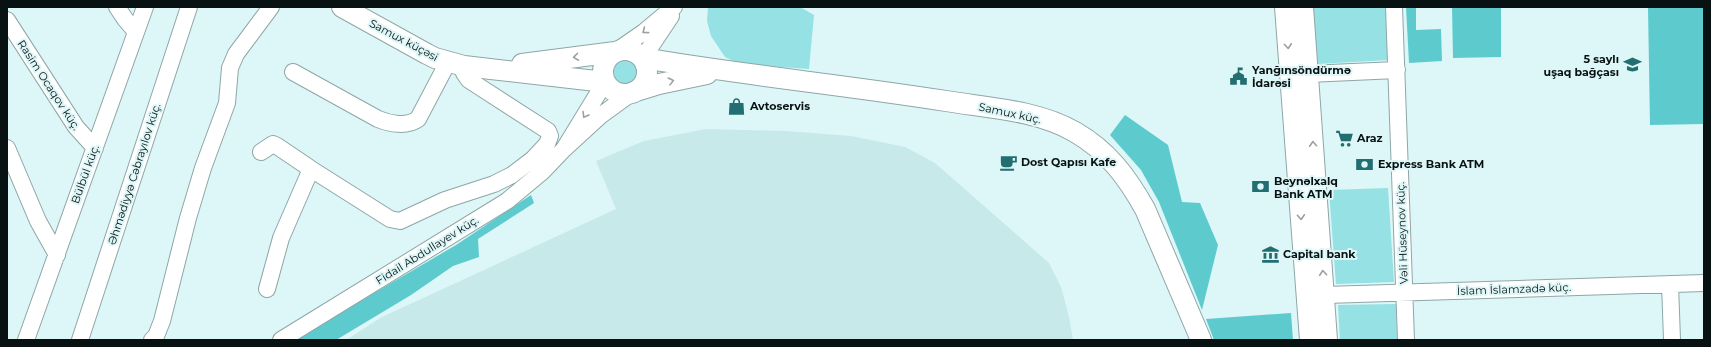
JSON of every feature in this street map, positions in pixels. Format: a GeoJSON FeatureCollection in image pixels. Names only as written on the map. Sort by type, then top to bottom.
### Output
{"type":"FeatureCollection","features":[{"type":"Feature","properties":{"kind":"main road","name":"Samux küçəsi"},"geometry":{"type":"LineString","coordinates":[[342,7],[427,54],[456,64],[492,68]]}},
{"type":"Feature","properties":{"kind":"main road"},"geometry":{"type":"LineString","coordinates":[[1285,7],[1310,340]]}},
{"type":"Feature","properties":{"kind":"main road"},"geometry":{"type":"LineString","coordinates":[[1303,7],[1328,340]]}},
{"type":"Feature","properties":{"kind":"main road"},"geometry":{"type":"LineString","coordinates":[[492,68],[627,50],[633,51],[643,58],[646,64],[646,78],[639,89],[633,92]]}},
{"type":"Feature","properties":{"kind":"main road"},"geometry":{"type":"LineString","coordinates":[[615,52],[605,62],[603,75],[605,82],[609,87],[620,94],[633,92],[671,81],[721,71]]}},
{"type":"Feature","properties":{"kind":"main road","name":"Samux küç."},"geometry":{"type":"LineString","coordinates":[[643,58],[721,71],[891,92],[998,109],[1031,116],[1074,131],[1094,144],[1105,154],[1124,174],[1136,192],[1145,209],[1201,340]]}},
{"type":"Feature","properties":{"kind":"main road"},"geometry":{"type":"LineString","coordinates":[[492,68],[605,82]]}},
{"type":"Feature","properties":{"kind":"street"},"geometry":{"type":"LineString","coordinates":[[117,7],[136,32]]}},
{"type":"Feature","properties":{"kind":"street","name":"Bülbül küç."},"geometry":{"type":"LineString","coordinates":[[26,340],[144,7]]}},
{"type":"Feature","properties":{"kind":"street","name":"Əhmədiyyə Cəbrayılov küç."},"geometry":{"type":"LineString","coordinates":[[80,340],[189,7]]}},
{"type":"Feature","properties":{"kind":"street"},"geometry":{"type":"LineString","coordinates":[[152,340],[156,336],[162,321],[188,218],[203,168],[227,103],[230,68],[236,54],[271,7]]}},
{"type":"Feature","properties":{"kind":"street"},"geometry":{"type":"LineString","coordinates":[[615,52],[644,32],[675,7]]}},
{"type":"Feature","properties":{"kind":"street"},"geometry":{"type":"LineString","coordinates":[[643,58],[675,7]]}},
{"type":"Feature","properties":{"kind":"street","name":"Vəli Hüseynov küç."},"geometry":{"type":"LineString","coordinates":[[1394,7],[1406,340]]}},
{"type":"Feature","properties":{"kind":"street","name":"Rasim Ocaqov küç."},"geometry":{"type":"LineString","coordinates":[[7,20],[76,127],[95,148]]}},
{"type":"Feature","properties":{"kind":"street"},"geometry":{"type":"LineString","coordinates":[[261,152],[272,144],[277,146],[390,219],[400,221],[445,200],[494,184],[512,175],[533,159],[547,144],[550,136],[548,131],[469,80],[456,64],[418,119],[412,123],[405,124],[388,124],[293,72]]}},
{"type":"Feature","properties":{"kind":"street"},"geometry":{"type":"LineString","coordinates":[[1308,74],[1397,70]]}},
{"type":"Feature","properties":{"kind":"street"},"geometry":{"type":"LineString","coordinates":[[564,149],[605,82]]}},
{"type":"Feature","properties":{"kind":"street"},"geometry":{"type":"LineString","coordinates":[[564,149],[600,116],[633,92]]}},
{"type":"Feature","properties":{"kind":"street"},"geometry":{"type":"LineString","coordinates":[[7,148],[38,221],[56,254]]}},
{"type":"Feature","properties":{"kind":"street","name":"Fidail Abdullayev küç."},"geometry":{"type":"LineString","coordinates":[[281,340],[507,201],[543,171],[564,149]]}},
{"type":"Feature","properties":{"kind":"street"},"geometry":{"type":"LineString","coordinates":[[267,289],[282,238],[311,169]]}},
{"type":"Feature","properties":{"kind":"street","name":"İslam İslamzadə küç."},"geometry":{"type":"LineString","coordinates":[[1325,295],[1704,283]]}},
{"type":"Feature","properties":{"kind":"street"},"geometry":{"type":"LineString","coordinates":[[1670,284],[1672,340]]}},
{"type":"Feature","properties":{"kind":"shaded area"},"geometry":{"type":"Polygon","coordinates":[[[708,7],[800,7],[814,15],[809,69],[739,64],[725,57],[711,36],[707,21],[708,7]]]}},
{"type":"Feature","properties":{"kind":"shaded area"},"geometry":{"type":"Polygon","coordinates":[[[1312,7],[1386,7],[1389,60],[1317,64],[1312,7]]]}},
{"type":"Feature","properties":{"kind":"shaded area"},"geometry":{"type":"Polygon","coordinates":[[[1406,7],[1416,7],[1416,30],[1441,29],[1442,61],[1409,63],[1406,7]]]}},
{"type":"Feature","properties":{"kind":"shaded area"},"geometry":{"type":"Polygon","coordinates":[[[1452,7],[1501,7],[1501,57],[1453,58],[1452,7]]]}},
{"type":"Feature","properties":{"kind":"shaded area"},"geometry":{"type":"Polygon","coordinates":[[[1704,7],[1704,124],[1650,125],[1648,8],[1704,7]]]}},
{"type":"Feature","properties":{"kind":"shaded area"},"geometry":{"type":"Polygon","coordinates":[[[626,60],[635,63],[638,72],[635,81],[626,84],[617,81],[614,72],[617,63],[626,60]]]}},
{"type":"Feature","properties":{"kind":"shaded area"},"geometry":{"type":"Polygon","coordinates":[[[1125,115],[1168,145],[1182,202],[1200,203],[1218,245],[1202,310],[1159,202],[1141,170],[1110,135],[1125,115]]]}},
{"type":"Feature","properties":{"kind":"shaded area"},"geometry":{"type":"Polygon","coordinates":[[[706,129],[785,131],[851,136],[905,147],[935,163],[1049,263],[1061,287],[1073,340],[346,340],[382,317],[616,209],[596,161],[644,141],[706,129]]]}},
{"type":"Feature","properties":{"kind":"shaded area"},"geometry":{"type":"Polygon","coordinates":[[[1388,188],[1394,282],[1336,284],[1329,190],[1388,188]]]}},
{"type":"Feature","properties":{"kind":"shaded area"},"geometry":{"type":"Polygon","coordinates":[[[531,195],[534,203],[478,239],[479,257],[453,266],[411,295],[336,340],[294,340],[456,245],[531,195]]]}},
{"type":"Feature","properties":{"kind":"shaded area"},"geometry":{"type":"Polygon","coordinates":[[[1396,304],[1397,340],[1340,340],[1338,305],[1396,304]]]}},
{"type":"Feature","properties":{"kind":"shaded area"},"geometry":{"type":"Polygon","coordinates":[[[1291,313],[1293,340],[1214,340],[1206,319],[1291,313]]]}},
{"type":"Feature","properties":{"kind":"place","name":"5 saylı uşaq bağçası"},"geometry":{"type":"Point","coordinates":[1632,65]}},
{"type":"Feature","properties":{"kind":"place","name":"Yanğınsöndürmə İdarəsi"},"geometry":{"type":"Point","coordinates":[1239,76]}},
{"type":"Feature","properties":{"kind":"place","name":"Avtoservis"},"geometry":{"type":"Point","coordinates":[737,106]}},
{"type":"Feature","properties":{"kind":"place","name":"Araz"},"geometry":{"type":"Point","coordinates":[1344,138]}},
{"type":"Feature","properties":{"kind":"place","name":"Dost Qapısı Kafe"},"geometry":{"type":"Point","coordinates":[1008,162]}},
{"type":"Feature","properties":{"kind":"place","name":"Express Bank ATM"},"geometry":{"type":"Point","coordinates":[1365,164]}},
{"type":"Feature","properties":{"kind":"place","name":"Beynəlxalq Bank ATM"},"geometry":{"type":"Point","coordinates":[1261,187]}},
{"type":"Feature","properties":{"kind":"place","name":"Capital bank"},"geometry":{"type":"Point","coordinates":[1270,254]}}]}
